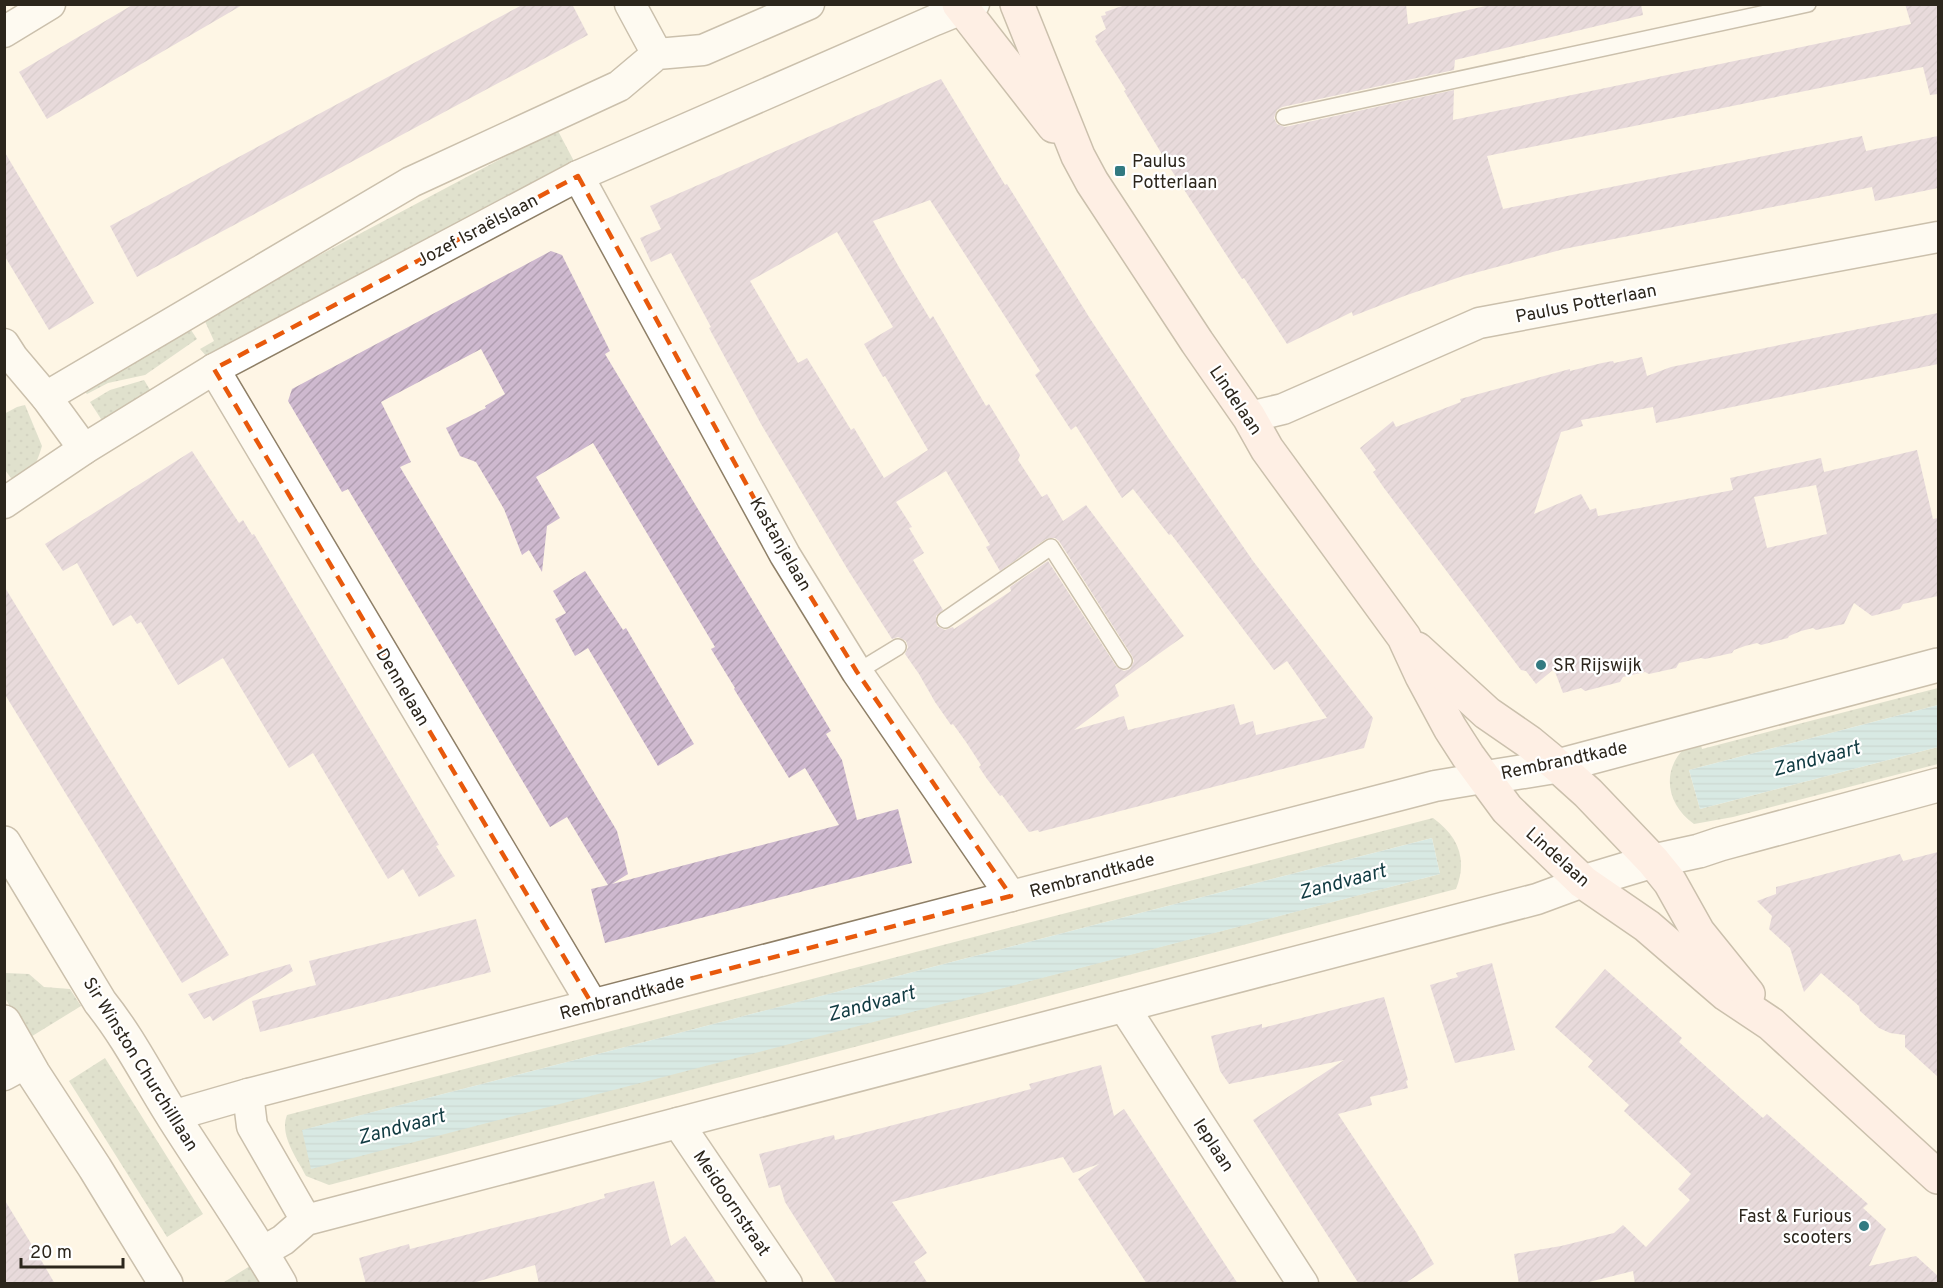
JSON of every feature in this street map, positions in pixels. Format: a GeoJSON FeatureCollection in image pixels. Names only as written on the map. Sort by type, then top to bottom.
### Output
{"type":"FeatureCollection","features":[{"type":"Feature","properties":{"kind":"main road","name":"Lindelaan"},"geometry":{"type":"LineString","coordinates":[[1017,4],[1078,156],[1092,182],[1249,417],[1267,449],[1404,638],[1450,728],[1482,778],[1513,815],[1583,882],[1647,926],[1725,994],[1772,1024]]}},
{"type":"Feature","properties":{"kind":"main road","name":"Lindelaan"},"geometry":{"type":"LineString","coordinates":[[965,6],[1078,156]]}},
{"type":"Feature","properties":{"kind":"main road","name":"Lindelaan"},"geometry":{"type":"LineString","coordinates":[[1404,638],[1487,712],[1529,742],[1588,794],[1653,861],[1670,882],[1698,932],[1772,1024],[1938,1178]]}},
{"type":"Feature","properties":{"kind":"street"},"geometry":{"type":"LineString","coordinates":[[4,32],[50,4]]}},
{"type":"Feature","properties":{"kind":"street"},"geometry":{"type":"LineString","coordinates":[[630,4],[657,54]]}},
{"type":"Feature","properties":{"kind":"street"},"geometry":{"type":"LineString","coordinates":[[46,397],[411,182],[619,86],[657,54],[703,50],[809,4]]}},
{"type":"Feature","properties":{"kind":"street","name":"Jozef Israëlslaan"},"geometry":{"type":"LineString","coordinates":[[7,497],[214,369],[578,176],[965,6]]}},
{"type":"Feature","properties":{"kind":"street","name":"Kastanjelaan"},"geometry":{"type":"LineString","coordinates":[[578,176],[785,555],[857,672],[1011,896]]}},
{"type":"Feature","properties":{"kind":"street","name":"Paulus Potterlaan"},"geometry":{"type":"LineString","coordinates":[[1249,417],[1283,408],[1479,323],[1938,237]]}},
{"type":"Feature","properties":{"kind":"street"},"geometry":{"type":"LineString","coordinates":[[4,344],[84,449]]}},
{"type":"Feature","properties":{"kind":"street","name":"Dennelaan"},"geometry":{"type":"LineString","coordinates":[[214,369],[592,1004]]}},
{"type":"Feature","properties":{"kind":"street","name":"Rembrandtkade"},"geometry":{"type":"LineString","coordinates":[[172,1116],[592,1004],[1436,786],[1558,766],[1938,664]]}},
{"type":"Feature","properties":{"kind":"street"},"geometry":{"type":"LineString","coordinates":[[261,1252],[283,1240],[306,1220],[1537,899],[1583,882],[1653,861],[1699,851],[1938,785]]}},
{"type":"Feature","properties":{"kind":"street","name":"Sir Winston Churchilllaan"},"geometry":{"type":"LineString","coordinates":[[4,843],[100,1002],[116,1022],[172,1116],[280,1284]]}},
{"type":"Feature","properties":{"kind":"street","name":"Ieplaan"},"geometry":{"type":"LineString","coordinates":[[1124,1007],[1303,1284]]}},
{"type":"Feature","properties":{"kind":"street"},"geometry":{"type":"LineString","coordinates":[[4,1022],[16,1069],[166,1284]]}},
{"type":"Feature","properties":{"kind":"street"},"geometry":{"type":"LineString","coordinates":[[248,1094],[252,1126],[306,1220]]}},
{"type":"Feature","properties":{"kind":"street","name":"Meidoornstraat"},"geometry":{"type":"LineString","coordinates":[[678,1123],[787,1284]]}},
{"type":"Feature","properties":{"kind":"lane"},"geometry":{"type":"LineString","coordinates":[[1284,117],[1771,8],[1808,4]]}},
{"type":"Feature","properties":{"kind":"lane"},"geometry":{"type":"LineString","coordinates":[[945,620],[1051,548],[1124,661]]}},
{"type":"Feature","properties":{"kind":"lane"},"geometry":{"type":"LineString","coordinates":[[857,672],[898,647]]}},
{"type":"Feature","properties":{"kind":"highlighted area"},"geometry":{"type":"Polygon","coordinates":[[[578,176],[785,555],[857,672],[1011,896],[592,1004],[214,369],[578,176]]]}},
{"type":"Feature","properties":{"kind":"green space"},"geometry":{"type":"Polygon","coordinates":[[[557,129],[576,165],[208,358],[200,349],[214,341],[203,317],[557,129]]]}},
{"type":"Feature","properties":{"kind":"green space"},"geometry":{"type":"Polygon","coordinates":[[[187,324],[197,339],[145,375],[108,383],[87,394],[82,389],[187,324]]]}},
{"type":"Feature","properties":{"kind":"green space"},"geometry":{"type":"Polygon","coordinates":[[[144,380],[152,393],[103,422],[90,402],[110,390],[144,380]]]}},
{"type":"Feature","properties":{"kind":"green space"},"geometry":{"type":"Polygon","coordinates":[[[25,405],[42,446],[36,463],[29,472],[11,478],[5,470],[4,414],[25,405]]]}},
{"type":"Feature","properties":{"kind":"green space"},"geometry":{"type":"Polygon","coordinates":[[[1938,688],[1938,705],[1689,770],[1700,809],[1938,747],[1938,764],[1733,817],[1694,824],[1675,803],[1670,779],[1672,767],[1687,746],[1699,738],[1702,749],[1938,688]]]}},
{"type":"Feature","properties":{"kind":"green space"},"geometry":{"type":"Polygon","coordinates":[[[1433,818],[1449,832],[1461,858],[1456,889],[329,1185],[306,1176],[287,1138],[285,1123],[287,1115],[1433,818]],[[1432,838],[303,1130],[528,1111],[1440,874],[1432,838]]]}},
{"type":"Feature","properties":{"kind":"green space"},"geometry":{"type":"Polygon","coordinates":[[[5,973],[29,974],[44,987],[70,989],[81,1006],[29,1038],[5,998],[5,973]]]}},
{"type":"Feature","properties":{"kind":"green space"},"geometry":{"type":"Polygon","coordinates":[[[105,1058],[203,1214],[167,1237],[69,1081],[105,1058]]]}},
{"type":"Feature","properties":{"kind":"green space"},"geometry":{"type":"Polygon","coordinates":[[[250,1266],[262,1284],[221,1284],[250,1266]]]}},
{"type":"Feature","properties":{"kind":"water","name":"Zandvaart"},"geometry":{"type":"Polygon","coordinates":[[[1938,705],[1938,747],[1700,809],[1689,770],[1938,705]]]}},
{"type":"Feature","properties":{"kind":"water","name":"Zandvaart"},"geometry":{"type":"Polygon","coordinates":[[[1432,838],[1440,874],[311,1169],[302,1130],[1432,838]]]}},
{"type":"Feature","properties":{"kind":"building"},"geometry":{"type":"Polygon","coordinates":[[[134,4],[244,4],[47,119],[19,72],[134,4]]]}},
{"type":"Feature","properties":{"kind":"building"},"geometry":{"type":"Polygon","coordinates":[[[524,4],[572,4],[588,35],[137,277],[110,226],[524,4]]]}},
{"type":"Feature","properties":{"kind":"building"},"geometry":{"type":"Polygon","coordinates":[[[1128,4],[1406,4],[1408,24],[1494,4],[1641,4],[1643,15],[1455,60],[1454,70],[1282,107],[1277,110],[1274,118],[1277,124],[1285,127],[1454,90],[1453,120],[1911,24],[1905,4],[1938,4],[1938,94],[1930,95],[1923,67],[1487,156],[1503,209],[1862,136],[1866,151],[1938,136],[1938,188],[1875,201],[1872,187],[1564,249],[1463,276],[1353,316],[1352,312],[1287,344],[1172,171],[1095,41],[1097,40],[1095,36],[1106,29],[1101,16],[1106,15],[1105,12],[1128,4]]]}},
{"type":"Feature","properties":{"kind":"building"},"geometry":{"type":"Polygon","coordinates":[[[941,79],[1005,185],[1007,184],[1089,317],[1169,439],[1253,561],[1373,718],[1364,748],[1039,832],[1038,830],[1029,832],[1002,795],[1000,796],[987,779],[966,742],[935,702],[905,654],[908,647],[906,641],[898,637],[892,639],[848,570],[761,424],[671,253],[651,262],[640,238],[661,229],[650,206],[941,79]],[[930,200],[873,221],[930,319],[933,316],[986,406],[989,404],[1020,455],[1018,460],[1042,497],[1047,494],[1063,521],[1086,505],[1184,636],[1115,685],[1119,696],[1074,730],[1124,716],[1128,730],[1234,704],[1240,725],[1253,721],[1256,735],[1327,718],[1287,661],[1274,670],[1171,534],[1169,535],[1133,489],[1122,498],[1076,426],[1071,430],[1035,375],[1040,371],[930,200]],[[837,232],[750,281],[798,363],[807,358],[851,430],[854,428],[884,478],[928,450],[864,344],[893,327],[837,232]],[[946,471],[896,502],[912,527],[909,528],[924,553],[913,560],[943,610],[936,616],[937,626],[945,630],[953,627],[954,629],[1011,591],[1010,587],[1048,561],[1116,666],[1124,671],[1130,669],[1134,661],[1132,656],[1055,538],[1046,539],[1000,571],[986,547],[990,545],[946,471]]]}},
{"type":"Feature","properties":{"kind":"building"},"geometry":{"type":"Polygon","coordinates":[[[4,151],[94,303],[49,330],[4,255],[4,151]]]}},
{"type":"Feature","properties":{"kind":"building"},"geometry":{"type":"Polygon","coordinates":[[[551,251],[562,255],[610,351],[605,354],[831,731],[826,734],[842,760],[857,820],[898,809],[912,863],[605,943],[591,889],[608,885],[567,817],[550,827],[348,489],[342,492],[288,401],[292,389],[551,251]],[[481,349],[381,402],[411,462],[400,467],[617,831],[628,874],[612,884],[839,825],[805,768],[789,778],[734,689],[711,649],[715,647],[593,443],[536,477],[560,518],[547,526],[542,572],[529,550],[522,555],[504,509],[485,477],[476,462],[460,456],[446,428],[486,408],[485,406],[505,394],[481,349]]]}},
{"type":"Feature","properties":{"kind":"building"},"geometry":{"type":"Polygon","coordinates":[[[1938,313],[1938,364],[1656,423],[1653,407],[1581,420],[1583,426],[1561,432],[1534,514],[1581,494],[1590,510],[1596,508],[1598,516],[1733,490],[1730,478],[1821,458],[1824,472],[1917,450],[1933,519],[1938,518],[1938,596],[1903,604],[1900,609],[1872,616],[1854,603],[1844,624],[1801,631],[1788,638],[1761,645],[1757,643],[1745,646],[1732,653],[1679,663],[1676,668],[1623,677],[1620,682],[1585,691],[1581,688],[1563,693],[1554,669],[1536,684],[1526,671],[1521,670],[1384,488],[1373,472],[1376,470],[1360,448],[1393,421],[1396,427],[1461,402],[1460,399],[1570,369],[1570,371],[1642,357],[1647,376],[1671,367],[1938,313]],[[1816,485],[1754,497],[1767,548],[1827,534],[1816,485]]]}},
{"type":"Feature","properties":{"kind":"building"},"geometry":{"type":"Polygon","coordinates":[[[192,451],[239,523],[243,520],[252,535],[254,534],[439,845],[436,846],[455,876],[419,897],[403,869],[388,879],[313,753],[289,768],[223,658],[178,685],[141,622],[137,624],[131,615],[113,626],[77,563],[63,571],[45,544],[192,451]]]}},
{"type":"Feature","properties":{"kind":"building"},"geometry":{"type":"Polygon","coordinates":[[[585,571],[623,630],[626,628],[694,744],[658,766],[588,648],[575,656],[555,619],[566,613],[553,591],[585,571]]]}},
{"type":"Feature","properties":{"kind":"building"},"geometry":{"type":"Polygon","coordinates":[[[4,586],[229,955],[182,983],[4,693],[4,586]]]}},
{"type":"Feature","properties":{"kind":"building"},"geometry":{"type":"Polygon","coordinates":[[[1938,852],[1938,1077],[1905,1047],[1905,1035],[1890,1033],[1879,1028],[1860,1011],[1859,1006],[1821,973],[1804,992],[1790,948],[1769,929],[1772,916],[1757,901],[1776,894],[1776,887],[1900,854],[1903,861],[1938,852]]]}},
{"type":"Feature","properties":{"kind":"building"},"geometry":{"type":"Polygon","coordinates":[[[476,919],[491,972],[260,1032],[252,1001],[316,985],[309,961],[476,919]]]}},
{"type":"Feature","properties":{"kind":"building"},"geometry":{"type":"Polygon","coordinates":[[[1492,963],[1515,1050],[1455,1063],[1430,985],[1458,977],[1456,973],[1492,963]]]}},
{"type":"Feature","properties":{"kind":"building"},"geometry":{"type":"Polygon","coordinates":[[[290,964],[293,971],[213,1021],[210,1016],[204,1019],[188,994],[290,964]]]}},
{"type":"Feature","properties":{"kind":"building"},"geometry":{"type":"Polygon","coordinates":[[[1605,969],[1682,1038],[1679,1042],[1763,1118],[1767,1114],[1868,1204],[1863,1208],[1886,1229],[1869,1266],[1916,1256],[1938,1276],[1938,1284],[1635,1284],[1633,1271],[1581,1284],[1519,1284],[1514,1254],[1561,1246],[1614,1233],[1623,1225],[1646,1247],[1690,1200],[1678,1189],[1691,1174],[1624,1111],[1629,1105],[1588,1067],[1593,1061],[1555,1027],[1605,969]]]}},
{"type":"Feature","properties":{"kind":"building"},"geometry":{"type":"Polygon","coordinates":[[[1384,997],[1408,1080],[1406,1081],[1408,1088],[1370,1097],[1372,1105],[1338,1114],[1416,1232],[1434,1264],[1404,1284],[1359,1284],[1253,1120],[1344,1060],[1229,1084],[1220,1071],[1211,1036],[1262,1024],[1262,1028],[1384,997]]]}},
{"type":"Feature","properties":{"kind":"building"},"geometry":{"type":"Polygon","coordinates":[[[1101,1065],[1114,1116],[1124,1109],[1238,1284],[1147,1284],[1078,1179],[1099,1164],[1073,1173],[1063,1157],[892,1202],[927,1253],[914,1262],[928,1284],[837,1284],[785,1202],[780,1185],[769,1188],[759,1154],[834,1135],[835,1140],[859,1134],[1031,1089],[1029,1084],[1101,1065]]]}},
{"type":"Feature","properties":{"kind":"building"},"geometry":{"type":"Polygon","coordinates":[[[654,1181],[671,1246],[685,1236],[717,1284],[539,1284],[535,1265],[469,1284],[366,1284],[359,1258],[409,1244],[410,1249],[557,1212],[605,1198],[604,1194],[654,1181]]]}},
{"type":"Feature","properties":{"kind":"building"},"geometry":{"type":"Polygon","coordinates":[[[4,1199],[41,1260],[55,1284],[4,1284],[4,1199]]]}},
{"type":"Feature","properties":{"kind":"place","name":"Paulus Potterlaan"},"geometry":{"type":"Point","coordinates":[1120,171]}},
{"type":"Feature","properties":{"kind":"place","name":"SR Rijswijk"},"geometry":{"type":"Point","coordinates":[1541,665]}},
{"type":"Feature","properties":{"kind":"place","name":"Fast & Furious scooters"},"geometry":{"type":"Point","coordinates":[1864,1226]}}]}
